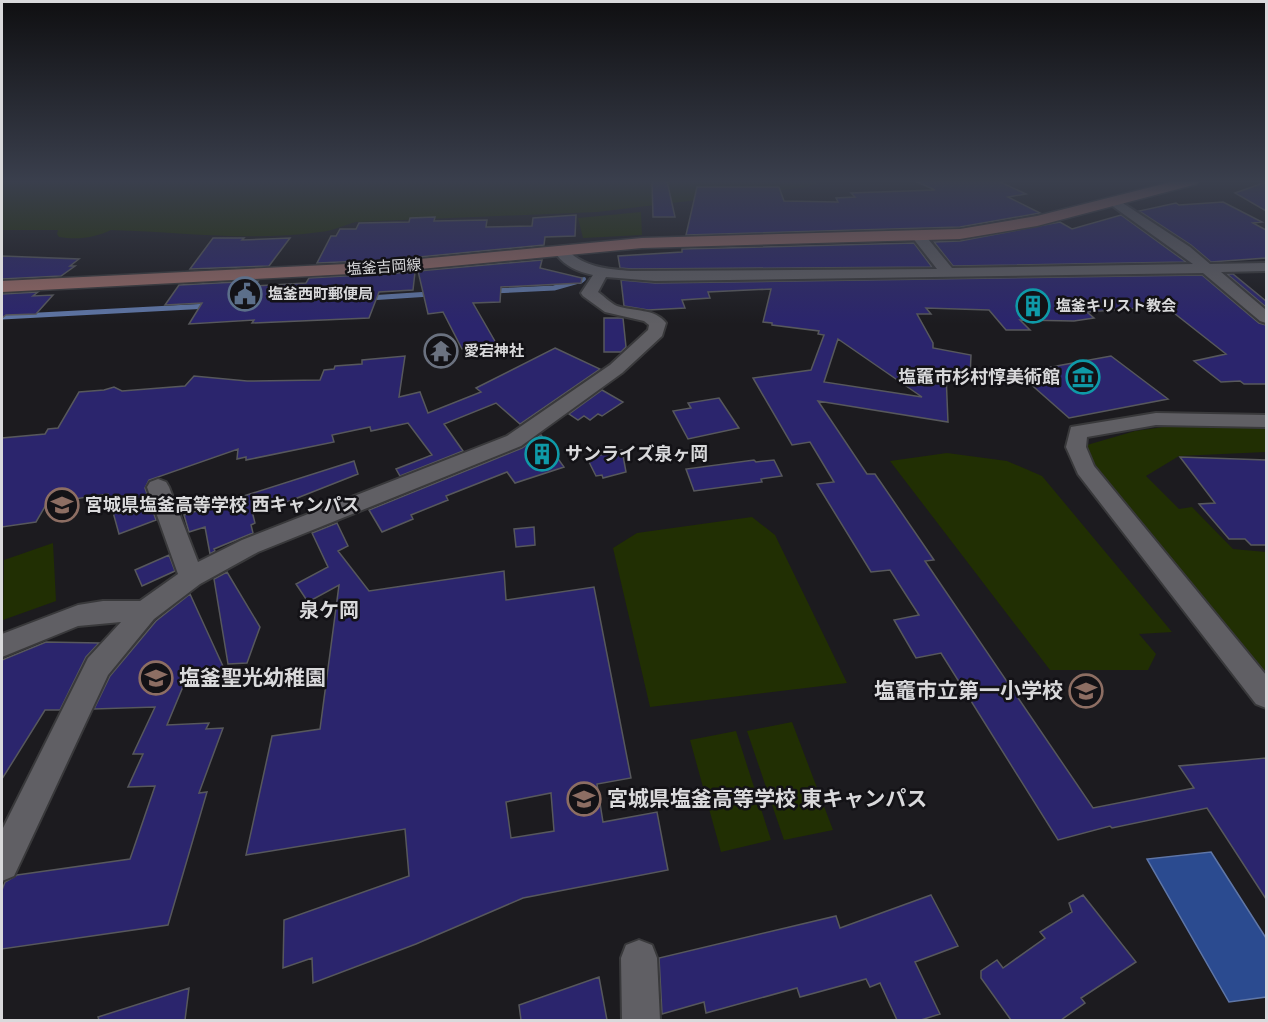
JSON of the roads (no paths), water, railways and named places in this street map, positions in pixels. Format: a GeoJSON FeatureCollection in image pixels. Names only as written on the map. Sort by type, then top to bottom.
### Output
{"type":"FeatureCollection","features":[{"type":"Feature","properties":{"kind":"main road","name":"塩釜吉岡線"},"geometry":{"type":"LineString","coordinates":[[2,287],[388,267],[560,250],[709,240],[919,237],[1003,229]]}},
{"type":"Feature","properties":{"kind":"street"},"geometry":{"type":"LineString","coordinates":[[1156,229],[1208,268],[1266,318]]}},
{"type":"Feature","properties":{"kind":"street"},"geometry":{"type":"LineString","coordinates":[[919,237],[948,273]]}},
{"type":"Feature","properties":{"kind":"street"},"geometry":{"type":"LineString","coordinates":[[560,250],[570,263],[603,271],[655,276],[1266,267]]}},
{"type":"Feature","properties":{"kind":"street"},"geometry":{"type":"LineString","coordinates":[[2,864],[98,667],[145,612],[191,577],[250,546],[514,441],[616,369],[656,332],[658,323],[649,317],[611,309],[589,293],[603,271]]}},
{"type":"Feature","properties":{"kind":"street"},"geometry":{"type":"LineString","coordinates":[[1266,421],[1156,419],[1078,432],[1076,447],[1086,469],[1219,639],[1266,695]]}},
{"type":"Feature","properties":{"kind":"street"},"geometry":{"type":"LineString","coordinates":[[159,487],[191,577]]}},
{"type":"Feature","properties":{"kind":"street"},"geometry":{"type":"LineString","coordinates":[[2,646],[66,620],[90,613],[145,612]]}},
{"type":"Feature","properties":{"kind":"street"},"geometry":{"type":"LineString","coordinates":[[639,958],[641,1020]]}},
{"type":"Feature","properties":{"kind":"water"},"geometry":{"type":"Polygon","coordinates":[[[1211,852],[1266,938],[1266,997],[1229,1002],[1147,859],[1211,852]]]}},
{"type":"Feature","properties":{"kind":"waterway"},"geometry":{"type":"LineString","coordinates":[[580,282],[584,279]]}},
{"type":"Feature","properties":{"kind":"waterway"},"geometry":{"type":"LineString","coordinates":[[492,291],[554,288],[582,280]]}},
{"type":"Feature","properties":{"kind":"waterway"},"geometry":{"type":"LineString","coordinates":[[369,298],[430,294]]}},
{"type":"Feature","properties":{"kind":"waterway"},"geometry":{"type":"LineString","coordinates":[[2,317],[209,306]]}},
{"type":"Feature","properties":{"kind":"place","name":"塩釜西町郵便局"},"geometry":{"type":"Point","coordinates":[245,294]}},
{"type":"Feature","properties":{"kind":"place","name":"塩釜キリスト教会"},"geometry":{"type":"Point","coordinates":[1033,306]}},
{"type":"Feature","properties":{"kind":"place","name":"愛宕神社"},"geometry":{"type":"Point","coordinates":[441,351]}},
{"type":"Feature","properties":{"kind":"place","name":"塩竈市杉村惇美術館"},"geometry":{"type":"Point","coordinates":[1083,377]}},
{"type":"Feature","properties":{"kind":"place","name":"サンライズ泉ヶ岡"},"geometry":{"type":"Point","coordinates":[542,454]}},
{"type":"Feature","properties":{"kind":"place","name":"宮城県塩釜高等学校 西キャンパス"},"geometry":{"type":"Point","coordinates":[62,505]}},
{"type":"Feature","properties":{"kind":"place","name":"塩釜聖光幼稚園"},"geometry":{"type":"Point","coordinates":[156,678]}},
{"type":"Feature","properties":{"kind":"place","name":"塩竈市立第一小学校"},"geometry":{"type":"Point","coordinates":[1086,691]}},
{"type":"Feature","properties":{"kind":"place","name":"宮城県塩釜高等学校 東キャンパス"},"geometry":{"type":"Point","coordinates":[584,799]}},
{"type":"Feature","properties":{"kind":"district","name":"泉ケ岡"},"geometry":{"type":"Point","coordinates":[329,610]}}]}
